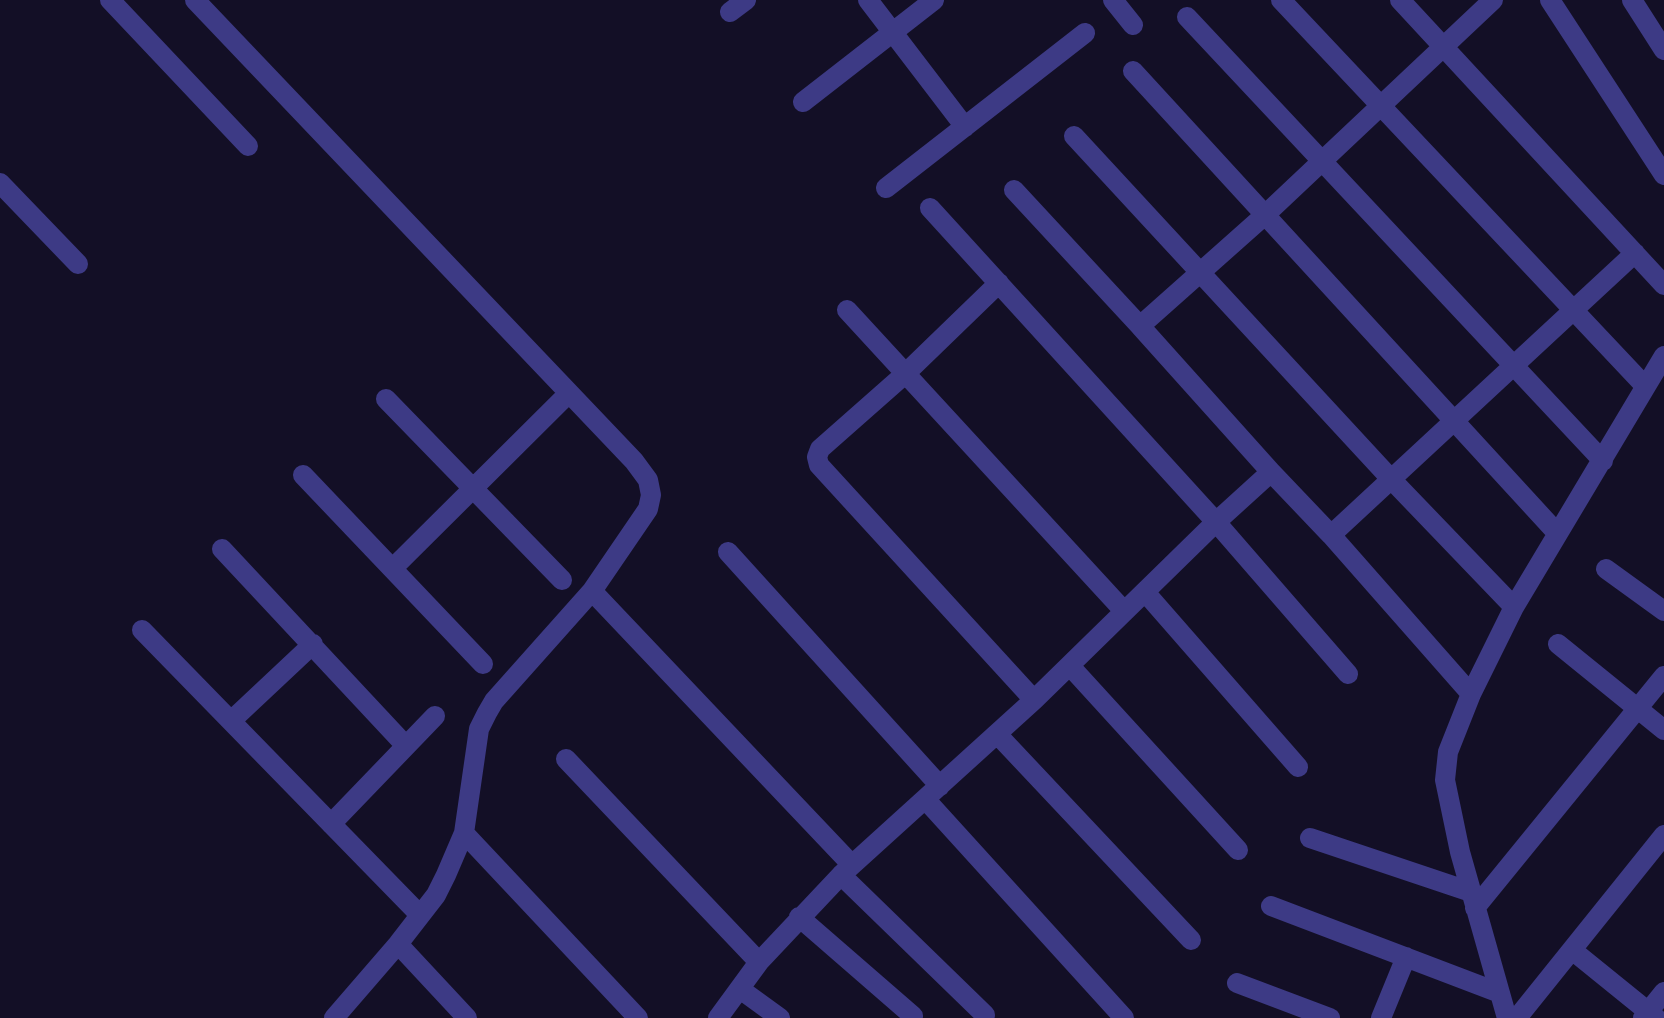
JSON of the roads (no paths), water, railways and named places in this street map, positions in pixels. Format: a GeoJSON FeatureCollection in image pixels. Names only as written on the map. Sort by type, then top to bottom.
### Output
{"type":"FeatureCollection","features":[{"type":"Feature","properties":{"kind":"street"},"geometry":{"type":"LineString","coordinates":[[111,0],[248,146]]}},
{"type":"Feature","properties":{"kind":"street"},"geometry":{"type":"LineString","coordinates":[[195,0],[642,470],[651,495],[648,509],[592,591],[494,701],[479,729],[464,833],[446,875],[398,944],[334,1018]]}},
{"type":"Feature","properties":{"kind":"street"},"geometry":{"type":"LineString","coordinates":[[868,0],[965,127]]}},
{"type":"Feature","properties":{"kind":"street"},"geometry":{"type":"LineString","coordinates":[[803,102],[934,0]]}},
{"type":"Feature","properties":{"kind":"street"},"geometry":{"type":"LineString","coordinates":[[1113,0],[1133,25]]}},
{"type":"Feature","properties":{"kind":"street"},"geometry":{"type":"LineString","coordinates":[[1281,0],[1645,386]]}},
{"type":"Feature","properties":{"kind":"street"},"geometry":{"type":"LineString","coordinates":[[1400,0],[1664,285]]}},
{"type":"Feature","properties":{"kind":"street"},"geometry":{"type":"LineString","coordinates":[[1140,326],[1266,214],[1493,0]]}},
{"type":"Feature","properties":{"kind":"street"},"geometry":{"type":"LineString","coordinates":[[1550,0],[1664,175]]}},
{"type":"Feature","properties":{"kind":"street"},"geometry":{"type":"LineString","coordinates":[[1632,0],[1664,50]]}},
{"type":"Feature","properties":{"kind":"street"},"geometry":{"type":"LineString","coordinates":[[1187,17],[1603,461]]}},
{"type":"Feature","properties":{"kind":"street"},"geometry":{"type":"LineString","coordinates":[[886,188],[1085,33]]}},
{"type":"Feature","properties":{"kind":"street"},"geometry":{"type":"LineString","coordinates":[[1133,71],[1557,533]]}},
{"type":"Feature","properties":{"kind":"street"},"geometry":{"type":"LineString","coordinates":[[1074,136],[1391,479],[1514,607]]}},
{"type":"Feature","properties":{"kind":"street"},"geometry":{"type":"LineString","coordinates":[[0,183],[78,264]]}},
{"type":"Feature","properties":{"kind":"street"},"geometry":{"type":"LineString","coordinates":[[1014,190],[1331,535],[1471,694]]}},
{"type":"Feature","properties":{"kind":"street"},"geometry":{"type":"LineString","coordinates":[[930,208],[1216,522],[1348,674]]}},
{"type":"Feature","properties":{"kind":"street"},"geometry":{"type":"LineString","coordinates":[[1331,535],[1635,253]]}},
{"type":"Feature","properties":{"kind":"street"},"geometry":{"type":"LineString","coordinates":[[999,283],[905,374],[820,449],[817,457],[819,465],[1034,700]]}},
{"type":"Feature","properties":{"kind":"street"},"geometry":{"type":"LineString","coordinates":[[847,310],[1124,611]]}},
{"type":"Feature","properties":{"kind":"street"},"geometry":{"type":"LineString","coordinates":[[1507,1018],[1497,992],[1460,852],[1445,765],[1471,694],[1514,607],[1664,356]]}},
{"type":"Feature","properties":{"kind":"street"},"geometry":{"type":"LineString","coordinates":[[393,568],[569,393]]}},
{"type":"Feature","properties":{"kind":"street"},"geometry":{"type":"LineString","coordinates":[[386,399],[562,580]]}},
{"type":"Feature","properties":{"kind":"street"},"geometry":{"type":"LineString","coordinates":[[718,1018],[759,962],[799,917],[1034,700],[1271,472]]}},
{"type":"Feature","properties":{"kind":"street"},"geometry":{"type":"LineString","coordinates":[[303,475],[483,664]]}},
{"type":"Feature","properties":{"kind":"street"},"geometry":{"type":"LineString","coordinates":[[222,549],[406,746]]}},
{"type":"Feature","properties":{"kind":"street"},"geometry":{"type":"LineString","coordinates":[[728,552],[1124,1018]]}},
{"type":"Feature","properties":{"kind":"street"},"geometry":{"type":"LineString","coordinates":[[1606,569],[1664,611]]}},
{"type":"Feature","properties":{"kind":"street"},"geometry":{"type":"LineString","coordinates":[[592,591],[847,870],[985,1015]]}},
{"type":"Feature","properties":{"kind":"street"},"geometry":{"type":"LineString","coordinates":[[1145,592],[1298,767]]}},
{"type":"Feature","properties":{"kind":"street"},"geometry":{"type":"LineString","coordinates":[[142,630],[420,915]]}},
{"type":"Feature","properties":{"kind":"street"},"geometry":{"type":"LineString","coordinates":[[231,721],[313,644]]}},
{"type":"Feature","properties":{"kind":"street"},"geometry":{"type":"LineString","coordinates":[[1558,644],[1664,730]]}},
{"type":"Feature","properties":{"kind":"street"},"geometry":{"type":"LineString","coordinates":[[1070,666],[1238,850]]}},
{"type":"Feature","properties":{"kind":"street"},"geometry":{"type":"LineString","coordinates":[[1473,900],[1664,676]]}},
{"type":"Feature","properties":{"kind":"street"},"geometry":{"type":"LineString","coordinates":[[331,824],[435,716]]}},
{"type":"Feature","properties":{"kind":"street"},"geometry":{"type":"LineString","coordinates":[[997,734],[1191,940]]}},
{"type":"Feature","properties":{"kind":"street"},"geometry":{"type":"LineString","coordinates":[[566,759],[759,962]]}},
{"type":"Feature","properties":{"kind":"street"},"geometry":{"type":"LineString","coordinates":[[464,833],[638,1018]]}},
{"type":"Feature","properties":{"kind":"street"},"geometry":{"type":"LineString","coordinates":[[1517,1018],[1664,835]]}},
{"type":"Feature","properties":{"kind":"street"},"geometry":{"type":"LineString","coordinates":[[1310,838],[1473,900]]}},
{"type":"Feature","properties":{"kind":"street"},"geometry":{"type":"LineString","coordinates":[[1271,906],[1497,992]]}},
{"type":"Feature","properties":{"kind":"street"},"geometry":{"type":"LineString","coordinates":[[799,917],[913,1016]]}},
{"type":"Feature","properties":{"kind":"street"},"geometry":{"type":"LineString","coordinates":[[398,944],[467,1018]]}},
{"type":"Feature","properties":{"kind":"street"},"geometry":{"type":"LineString","coordinates":[[1572,950],[1649,1016],[1664,992]]}},
{"type":"Feature","properties":{"kind":"street"},"geometry":{"type":"LineString","coordinates":[[1381,1018],[1406,957]]}},
{"type":"Feature","properties":{"kind":"street"},"geometry":{"type":"LineString","coordinates":[[1237,983],[1330,1018]]}},
{"type":"Feature","properties":{"kind":"street"},"geometry":{"type":"LineString","coordinates":[[740,989],[780,1018]]}}]}
